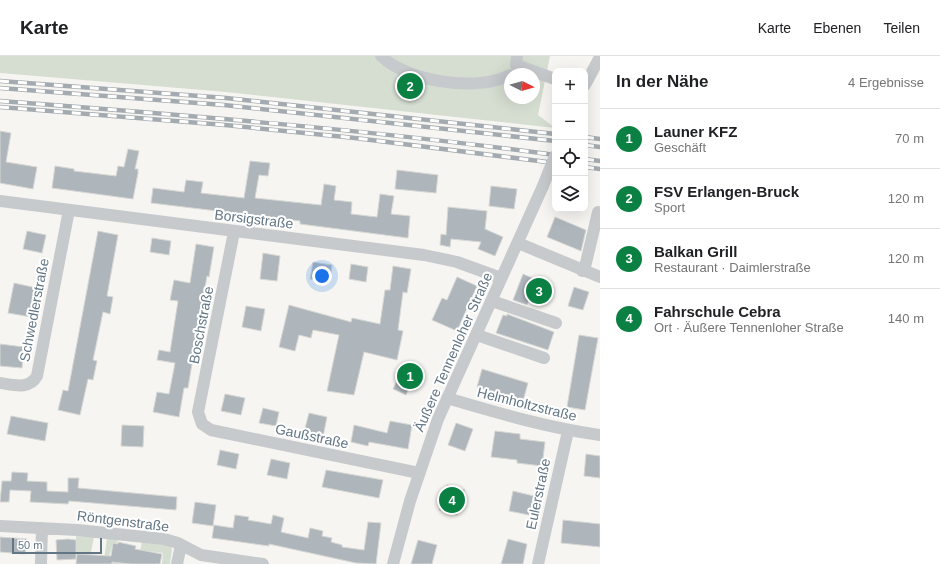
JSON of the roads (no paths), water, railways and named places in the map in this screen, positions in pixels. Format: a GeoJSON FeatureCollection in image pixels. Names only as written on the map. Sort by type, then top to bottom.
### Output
{"type":"FeatureCollection","features":[{"type":"Feature","properties":{"kind":"street"},"geometry":{"type":"LineString","coordinates":[[381,56],[389,64],[407,73],[428,79],[460,83],[480,83],[500,80],[504,77]]}},
{"type":"Feature","properties":{"kind":"street"},"geometry":{"type":"LineString","coordinates":[[588,79],[600,56]]}},
{"type":"Feature","properties":{"kind":"street"},"geometry":{"type":"LineString","coordinates":[[540,75],[552,78]]}},
{"type":"Feature","properties":{"kind":"street","name":"Äußere Tennenloher Straße"},"geometry":{"type":"LineString","coordinates":[[393,564],[418,473],[447,398],[477,335],[552,164]]}},
{"type":"Feature","properties":{"kind":"street","name":"Borsigstraße"},"geometry":{"type":"LineString","coordinates":[[0,202],[424,255],[457,262],[502,278]]}},
{"type":"Feature","properties":{"kind":"street","name":"Schwedlerstraße"},"geometry":{"type":"LineString","coordinates":[[0,383],[25,386],[32,382],[37,376],[69,210]]}},
{"type":"Feature","properties":{"kind":"street"},"geometry":{"type":"LineString","coordinates":[[582,271],[586,263],[598,212]]}},
{"type":"Feature","properties":{"kind":"street","name":"Boschstraße"},"geometry":{"type":"LineString","coordinates":[[202,424],[198,412],[234,232]]}},
{"type":"Feature","properties":{"kind":"street"},"geometry":{"type":"LineString","coordinates":[[518,243],[600,278]]}},
{"type":"Feature","properties":{"kind":"street"},"geometry":{"type":"LineString","coordinates":[[492,301],[556,323]]}},
{"type":"Feature","properties":{"kind":"street"},"geometry":{"type":"LineString","coordinates":[[477,335],[544,358]]}},
{"type":"Feature","properties":{"kind":"street","name":"Helmholtzstraße"},"geometry":{"type":"LineString","coordinates":[[447,398],[568,431],[600,435]]}},
{"type":"Feature","properties":{"kind":"street","name":"Gaußstraße"},"geometry":{"type":"LineString","coordinates":[[202,424],[211,430],[418,473]]}},
{"type":"Feature","properties":{"kind":"street","name":"Eulerstraße"},"geometry":{"type":"LineString","coordinates":[[538,564],[568,431]]}},
{"type":"Feature","properties":{"kind":"street","name":"Röntgenstraße"},"geometry":{"type":"LineString","coordinates":[[0,526],[164,538],[206,556],[263,564]]}},
{"type":"Feature","properties":{"kind":"street"},"geometry":{"type":"LineString","coordinates":[[42,528],[42,564]]}},
{"type":"Feature","properties":{"kind":"street"},"geometry":{"type":"LineString","coordinates":[[177,564],[181,545]]}},
{"type":"Feature","properties":{"kind":"railway"},"geometry":{"type":"LineString","coordinates":[[0,81],[226,98],[552,134]]}},
{"type":"Feature","properties":{"kind":"railway"},"geometry":{"type":"LineString","coordinates":[[0,88],[224,105],[552,141]]}},
{"type":"Feature","properties":{"kind":"railway"},"geometry":{"type":"LineString","coordinates":[[0,101],[348,131],[552,155]]}},
{"type":"Feature","properties":{"kind":"railway"},"geometry":{"type":"LineString","coordinates":[[0,107],[225,125],[355,138],[552,163]]}},
{"type":"Feature","properties":{"kind":"railway"},"geometry":{"type":"LineString","coordinates":[[588,137],[600,139]]}},
{"type":"Feature","properties":{"kind":"railway"},"geometry":{"type":"LineString","coordinates":[[588,145],[600,147]]}},
{"type":"Feature","properties":{"kind":"railway"},"geometry":{"type":"LineString","coordinates":[[588,159],[600,161]]}},
{"type":"Feature","properties":{"kind":"railway"},"geometry":{"type":"LineString","coordinates":[[588,167],[600,169]]}},
{"type":"Feature","properties":{"kind":"place","name":"FSV Erlangen-Bruck"},"geometry":{"type":"Point","coordinates":[410,86]}},
{"type":"Feature","properties":{"kind":"place","name":"Balkan Grill"},"geometry":{"type":"Point","coordinates":[539,291]}},
{"type":"Feature","properties":{"kind":"place","name":"Launer KFZ"},"geometry":{"type":"Point","coordinates":[410,376]}},
{"type":"Feature","properties":{"kind":"place","name":"Fahrschule Cebra"},"geometry":{"type":"Point","coordinates":[452,500]}}]}
